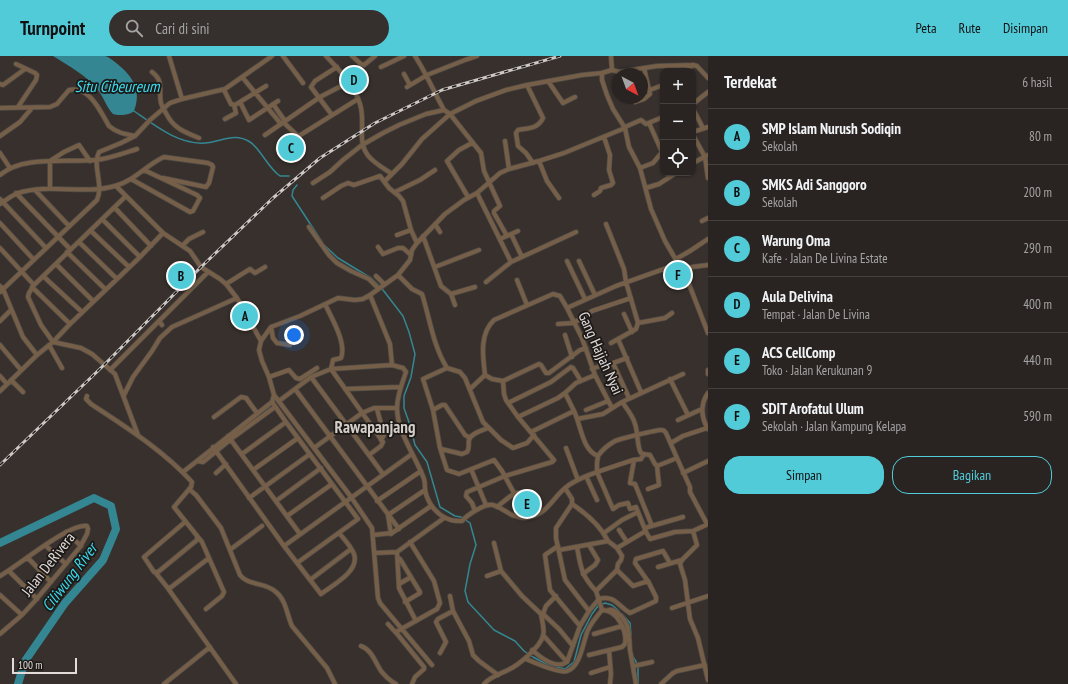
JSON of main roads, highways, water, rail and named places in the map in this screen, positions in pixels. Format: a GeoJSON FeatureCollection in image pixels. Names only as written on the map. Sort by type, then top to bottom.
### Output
{"type":"FeatureCollection","features":[{"type":"Feature","properties":{"kind":"water","name":"Situ Cibeureum"},"geometry":{"type":"Polygon","coordinates":[[[53,56],[108,57],[127,73],[135,86],[137,102],[134,111],[124,115],[113,114],[100,93],[88,80],[77,71],[53,56]]]}},
{"type":"Feature","properties":{"kind":"waterway"},"geometry":{"type":"LineString","coordinates":[[134,111],[167,133],[186,141],[205,143],[228,138],[244,139],[254,145],[280,176],[289,176]]}},
{"type":"Feature","properties":{"kind":"waterway"},"geometry":{"type":"LineString","coordinates":[[297,185],[293,190],[292,196],[322,242]]}},
{"type":"Feature","properties":{"kind":"waterway"},"geometry":{"type":"LineString","coordinates":[[324,245],[338,258],[371,278],[383,290],[403,316],[415,354],[411,377],[404,396],[404,408],[415,445],[427,462],[440,507],[470,523],[476,545],[470,564],[465,591],[468,602],[494,630],[515,641],[524,651],[548,665],[565,669],[574,662],[581,635],[598,606],[605,603],[612,605],[619,611]]}},
{"type":"Feature","properties":{"kind":"waterway","name":"Ciliwung River"},"geometry":{"type":"LineString","coordinates":[[0,543],[94,498],[111,506],[116,529],[103,560],[65,603],[25,661],[18,684]]}},
{"type":"Feature","properties":{"kind":"waterway"},"geometry":{"type":"LineString","coordinates":[[622,614],[630,623],[631,635]]}},
{"type":"Feature","properties":{"kind":"waterway"},"geometry":{"type":"LineString","coordinates":[[632,655],[638,665],[638,684]]}},
{"type":"Feature","properties":{"kind":"railway"},"geometry":{"type":"LineString","coordinates":[[0,465],[104,365],[201,267],[273,198],[320,158],[375,123],[442,90],[560,56]]}},
{"type":"Feature","properties":{"kind":"place","name":"Aula Delivina"},"geometry":{"type":"Point","coordinates":[354,80]}},
{"type":"Feature","properties":{"kind":"place","name":"Warung Oma"},"geometry":{"type":"Point","coordinates":[291,148]}},
{"type":"Feature","properties":{"kind":"place","name":"SDIT Arofatul Ulum"},"geometry":{"type":"Point","coordinates":[678,275]}},
{"type":"Feature","properties":{"kind":"place","name":"SMKS Adi Sanggoro"},"geometry":{"type":"Point","coordinates":[181,276]}},
{"type":"Feature","properties":{"kind":"place","name":"SMP Islam Nurush Sodiqin"},"geometry":{"type":"Point","coordinates":[245,316]}},
{"type":"Feature","properties":{"kind":"place","name":"ACS CellComp"},"geometry":{"type":"Point","coordinates":[527,504]}},
{"type":"Feature","properties":{"kind":"district","name":"Rawapanjang"},"geometry":{"type":"Point","coordinates":[375,427]}}]}
